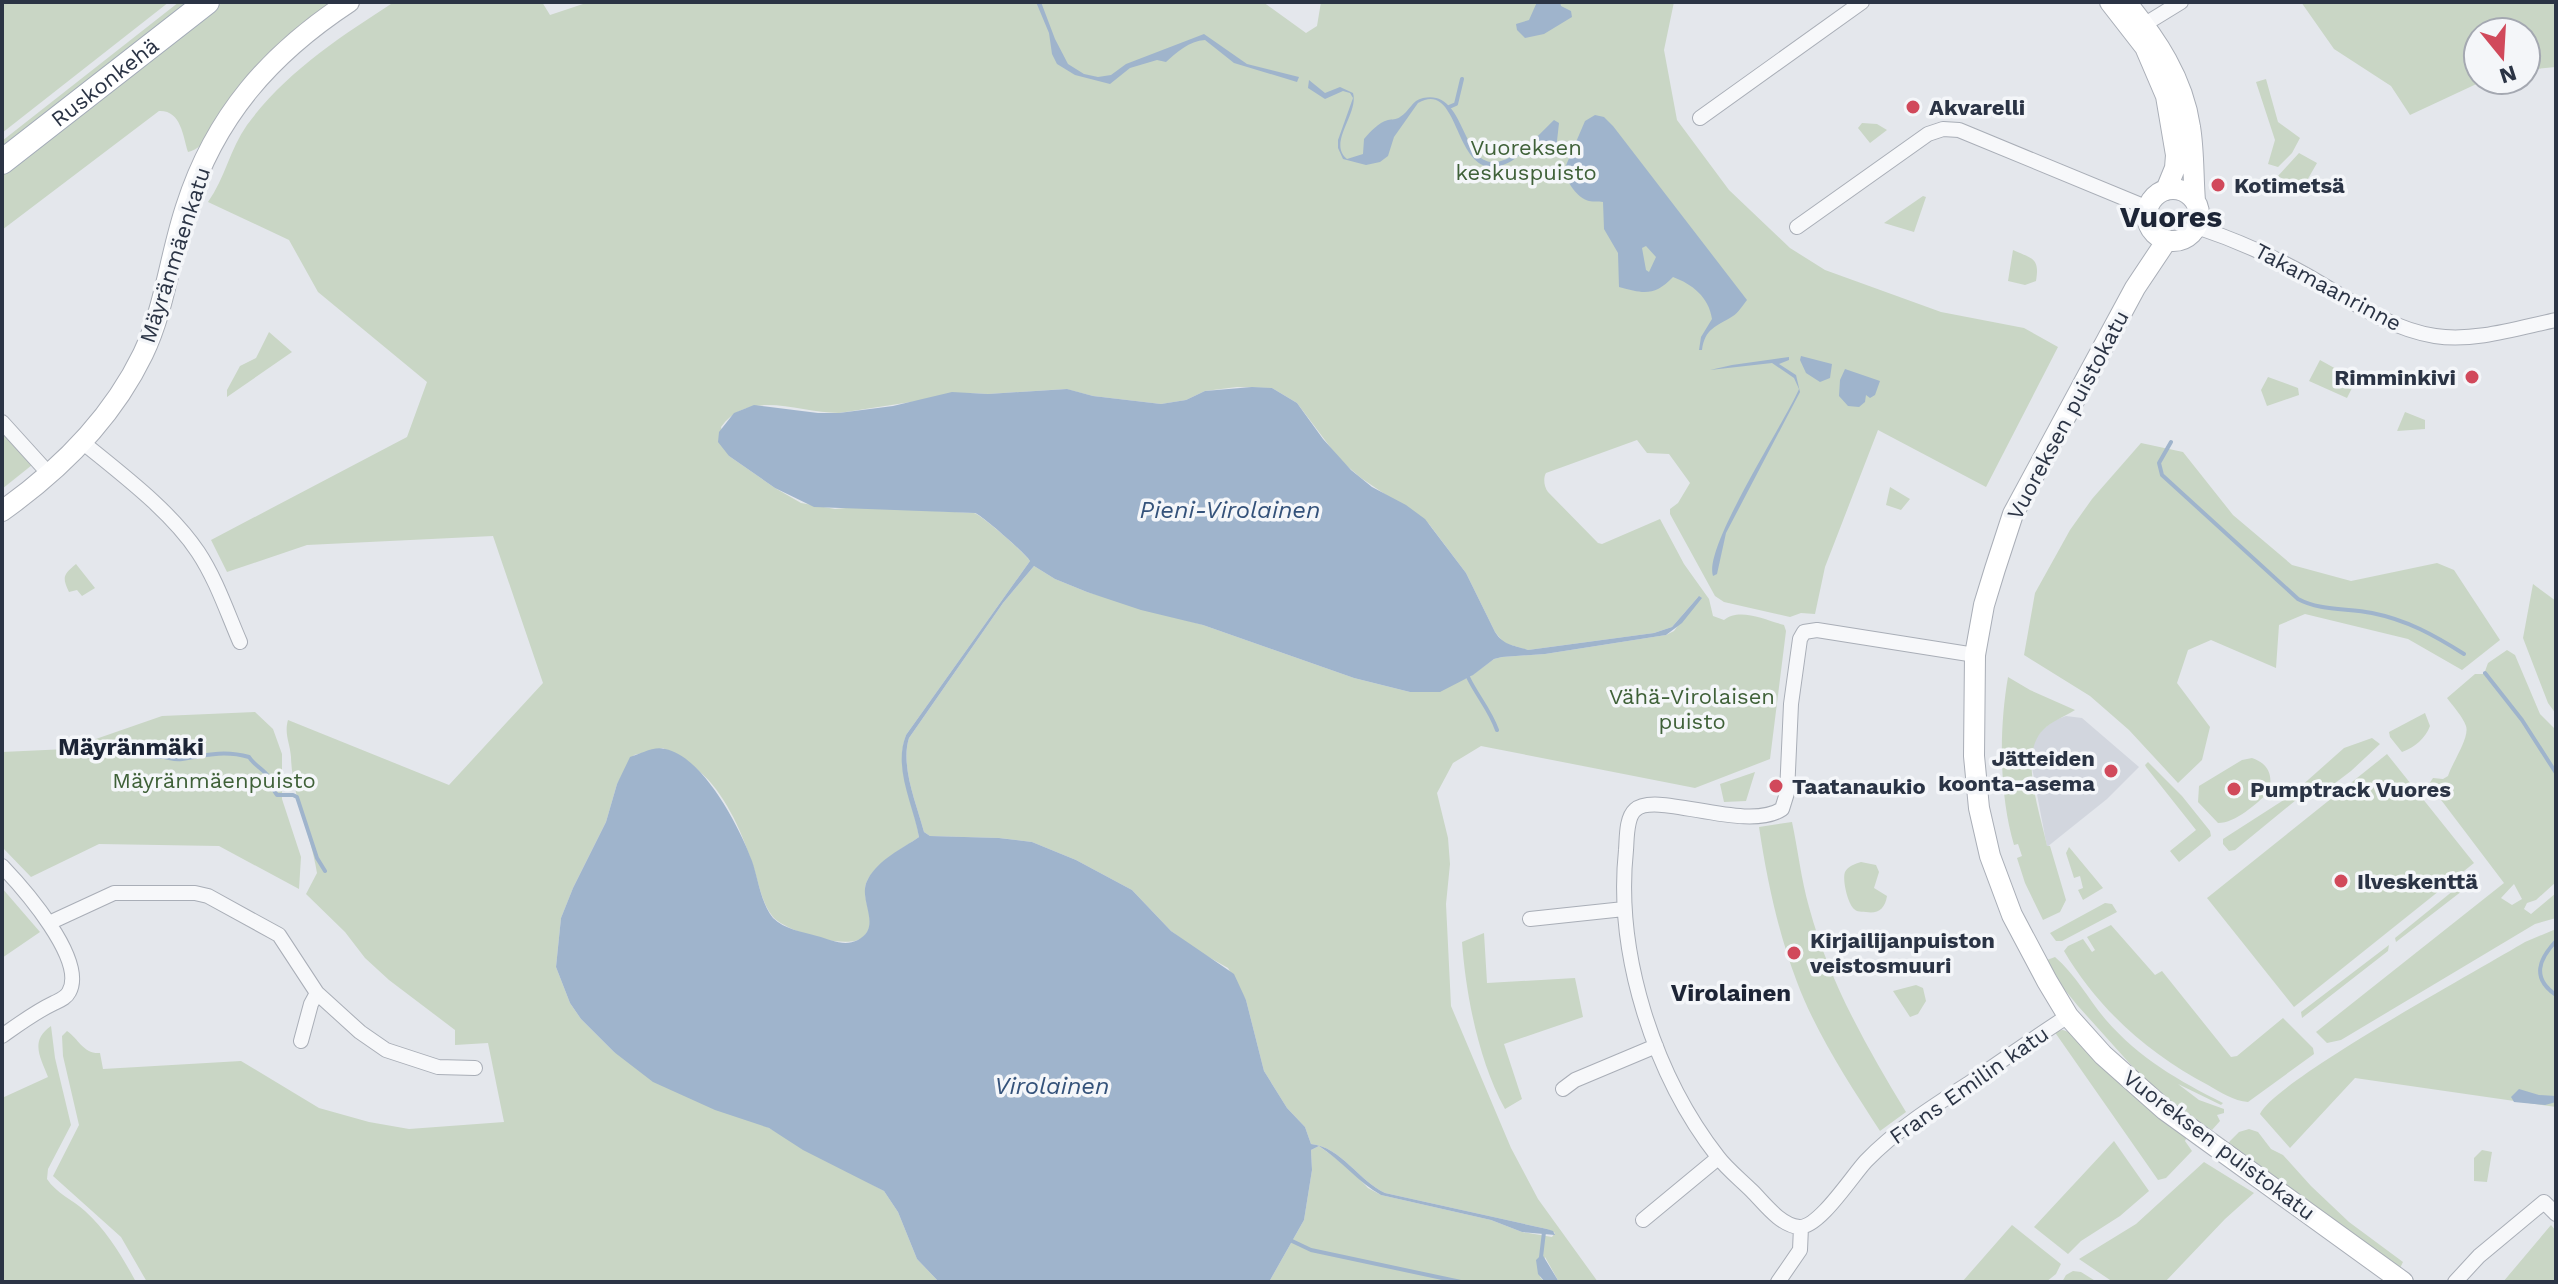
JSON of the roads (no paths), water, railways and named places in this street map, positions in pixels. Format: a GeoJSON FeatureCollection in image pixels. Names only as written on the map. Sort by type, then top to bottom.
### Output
{"type":"FeatureCollection","features":[{"type":"Feature","properties":{"kind":"main road","name":"Ruskonkehä"},"geometry":{"type":"LineString","coordinates":[[2,162],[207,2]]}},
{"type":"Feature","properties":{"kind":"main road","name":"Mäyränmäenkatu"},"geometry":{"type":"LineString","coordinates":[[2,511],[50,475],[103,418],[144,352],[186,207],[202,166],[226,121],[245,94],[283,52],[349,2]]}},
{"type":"Feature","properties":{"kind":"main road"},"geometry":{"type":"LineString","coordinates":[[2110,2],[2139,28],[2169,63],[2184,99],[2190,127],[2195,201]]}},
{"type":"Feature","properties":{"kind":"main road"},"geometry":{"type":"LineString","coordinates":[[2126,2],[2155,67],[2171,118],[2175,168],[2166,190]]}},
{"type":"Feature","properties":{"kind":"main road"},"geometry":{"type":"LineString","coordinates":[[2177,189],[2195,201],[2199,209],[2197,227],[2179,240],[2161,236],[2147,217],[2148,208],[2155,197],[2166,190],[2177,189]]}},
{"type":"Feature","properties":{"kind":"main road","name":"Vuoreksen puistokatu"},"geometry":{"type":"LineString","coordinates":[[2161,236],[2013,514],[1984,605],[1975,655],[1974,756],[1979,808],[1990,856],[2012,915],[2068,1016],[2103,1055],[2144,1093],[2229,1159],[2403,1282]]}},
{"type":"Feature","properties":{"kind":"street"},"geometry":{"type":"LineString","coordinates":[[1700,118],[1862,2]]}},
{"type":"Feature","properties":{"kind":"street"},"geometry":{"type":"LineString","coordinates":[[2139,28],[2181,2]]}},
{"type":"Feature","properties":{"kind":"street"},"geometry":{"type":"LineString","coordinates":[[1797,227],[1928,134],[1943,129],[1955,129],[2148,208]]}},
{"type":"Feature","properties":{"kind":"street","name":"Takamaanrinne"},"geometry":{"type":"LineString","coordinates":[[2197,227],[2252,246],[2388,321],[2415,332],[2438,337],[2469,336],[2556,320]]}},
{"type":"Feature","properties":{"kind":"street"},"geometry":{"type":"LineString","coordinates":[[2,422],[50,475]]}},
{"type":"Feature","properties":{"kind":"street"},"geometry":{"type":"LineString","coordinates":[[81,441],[124,477],[190,541],[240,642]]}},
{"type":"Feature","properties":{"kind":"street"},"geometry":{"type":"LineString","coordinates":[[1778,1282],[1800,1250],[1801,1227],[1783,1222],[1718,1158],[1688,1112],[1656,1046],[1635,983],[1624,909],[1630,815],[1640,806],[1656,804],[1729,816],[1777,813],[1785,805],[1791,704],[1800,639],[1804,632],[1829,632],[1975,655]]}},
{"type":"Feature","properties":{"kind":"street"},"geometry":{"type":"LineString","coordinates":[[2,866],[49,923],[66,956],[71,976],[69,992],[63,998],[36,1011],[2,1036]]}},
{"type":"Feature","properties":{"kind":"street"},"geometry":{"type":"LineString","coordinates":[[49,923],[114,893],[195,893],[208,896],[279,935],[317,993],[360,1032],[386,1050],[438,1067],[475,1068]]}},
{"type":"Feature","properties":{"kind":"street"},"geometry":{"type":"LineString","coordinates":[[1530,919],[1624,909]]}},
{"type":"Feature","properties":{"kind":"street"},"geometry":{"type":"LineString","coordinates":[[301,1041],[317,993]]}},
{"type":"Feature","properties":{"kind":"street","name":"Frans Emilin katu"},"geometry":{"type":"LineString","coordinates":[[1801,1227],[1817,1221],[1854,1173],[1886,1141],[2068,1016]]}},
{"type":"Feature","properties":{"kind":"street"},"geometry":{"type":"LineString","coordinates":[[1563,1089],[1575,1080],[1656,1046]]}},
{"type":"Feature","properties":{"kind":"street"},"geometry":{"type":"LineString","coordinates":[[1643,1220],[1718,1158]]}},
{"type":"Feature","properties":{"kind":"street"},"geometry":{"type":"LineString","coordinates":[[2455,1282],[2479,1256],[2544,1202],[2556,1214]]}},
{"type":"Feature","properties":{"kind":"water"},"geometry":{"type":"Polygon","coordinates":[[[1036,2],[1041,2],[1068,64],[1084,74],[1098,77],[1111,75],[1126,64],[1204,34],[1247,64],[1299,77],[1297,82],[1234,63],[1205,40],[1189,45],[1166,62],[1157,60],[1130,68],[1110,84],[1075,75],[1057,64],[1036,2]]]}},
{"type":"Feature","properties":{"kind":"water"},"geometry":{"type":"Polygon","coordinates":[[[1537,2],[1560,2],[1561,6],[1571,11],[1572,17],[1544,34],[1525,38],[1517,30],[1516,24],[1529,20],[1537,2]]]}},
{"type":"Feature","properties":{"kind":"water"},"geometry":{"type":"Polygon","coordinates":[[[1309,80],[1325,93],[1340,87],[1353,93],[1354,101],[1352,110],[1340,145],[1347,159],[1363,154],[1364,139],[1378,125],[1403,115],[1423,98],[1438,98],[1448,105],[1470,144],[1478,155],[1488,161],[1501,161],[1515,155],[1554,120],[1559,123],[1556,150],[1533,147],[1500,166],[1481,164],[1471,154],[1449,113],[1441,103],[1431,99],[1418,103],[1394,137],[1388,156],[1380,162],[1366,165],[1343,159],[1338,140],[1353,98],[1343,91],[1325,99],[1308,88],[1309,80]]]}},
{"type":"Feature","properties":{"kind":"water"},"geometry":{"type":"Polygon","coordinates":[[[1595,115],[1604,117],[1613,126],[1747,300],[1735,315],[1709,332],[1702,350],[1699,350],[1701,337],[1712,319],[1703,298],[1687,283],[1673,277],[1660,288],[1649,292],[1619,287],[1618,253],[1604,229],[1603,202],[1589,201],[1576,193],[1564,170],[1585,121],[1595,115]],[[1646,246],[1642,248],[1649,272],[1656,257],[1646,246]]]}},
{"type":"Feature","properties":{"kind":"water"},"geometry":{"type":"Polygon","coordinates":[[[1801,356],[1832,364],[1830,378],[1820,382],[1806,373],[1801,356]]]}},
{"type":"Feature","properties":{"kind":"water"},"geometry":{"type":"Polygon","coordinates":[[[1789,357],[1789,360],[1779,364],[1796,375],[1800,392],[1726,533],[1717,574],[1713,576],[1713,561],[1720,539],[1799,389],[1794,378],[1772,363],[1710,370],[1789,357]]]}},
{"type":"Feature","properties":{"kind":"water"},"geometry":{"type":"Polygon","coordinates":[[[1845,369],[1880,381],[1875,395],[1870,398],[1866,395],[1865,402],[1859,407],[1848,406],[1839,396],[1840,380],[1845,369]]]}},
{"type":"Feature","properties":{"kind":"water","name":"Virolainen"},"geometry":{"type":"Polygon","coordinates":[[[1272,388],[1297,403],[1351,470],[1372,487],[1425,519],[1466,573],[1495,632],[1510,644],[1528,650],[1654,633],[1672,627],[1699,596],[1702,598],[1682,623],[1666,635],[1545,654],[1502,657],[1440,692],[1410,692],[1354,678],[1203,625],[1141,610],[1087,592],[1055,579],[1034,566],[1003,603],[909,738],[908,773],[924,832],[930,836],[1032,842],[1076,860],[1132,890],[1171,931],[1234,974],[1246,1000],[1264,1071],[1287,1108],[1305,1127],[1311,1144],[1322,1146],[1332,1151],[1385,1193],[1547,1229],[1555,1235],[1522,1232],[1491,1220],[1381,1195],[1319,1146],[1311,1150],[1312,1170],[1304,1220],[1269,1282],[939,1282],[917,1259],[898,1212],[884,1191],[803,1150],[769,1128],[715,1110],[653,1082],[614,1052],[581,1019],[570,1003],[556,967],[561,918],[606,822],[617,784],[630,757],[656,749],[679,754],[693,765],[718,795],[746,847],[763,898],[777,922],[838,942],[858,940],[869,927],[865,895],[868,879],[884,860],[919,837],[903,773],[906,735],[1030,561],[975,513],[814,507],[775,488],[729,456],[718,442],[719,432],[734,413],[754,405],[839,413],[893,406],[952,392],[988,394],[1067,389],[1093,396],[1161,404],[1186,400],[1205,391],[1272,388]]]}},
{"type":"Feature","properties":{"kind":"water"},"geometry":{"type":"Polygon","coordinates":[[[2519,1089],[2556,1096],[2556,1102],[2545,1105],[2514,1102],[2511,1097],[2519,1089]]]}},
{"type":"Feature","properties":{"kind":"water"},"geometry":{"type":"Polygon","coordinates":[[[1542,1254],[1559,1282],[1545,1282],[1538,1274],[1536,1260],[1542,1254]]]}},
{"type":"Feature","properties":{"kind":"waterway"},"geometry":{"type":"LineString","coordinates":[[1449,107],[1456,104],[1462,79]]}},
{"type":"Feature","properties":{"kind":"waterway"},"geometry":{"type":"LineString","coordinates":[[2171,442],[2159,463],[2162,475],[2298,599],[2315,606],[2372,613],[2397,620],[2464,654]]}},
{"type":"Feature","properties":{"kind":"waterway"},"geometry":{"type":"LineString","coordinates":[[2485,673],[2522,720],[2556,773]]}},
{"type":"Feature","properties":{"kind":"waterway"},"geometry":{"type":"LineString","coordinates":[[1468,677],[1497,730]]}},
{"type":"Feature","properties":{"kind":"waterway"},"geometry":{"type":"LineString","coordinates":[[156,757],[179,759],[223,754],[249,757],[268,776],[277,795],[297,797],[317,858],[325,871]]}},
{"type":"Feature","properties":{"kind":"waterway"},"geometry":{"type":"LineString","coordinates":[[2556,941],[2540,968],[2543,982],[2556,995]]}},
{"type":"Feature","properties":{"kind":"waterway"},"geometry":{"type":"LineString","coordinates":[[1541,1257],[1544,1232]]}},
{"type":"Feature","properties":{"kind":"waterway"},"geometry":{"type":"LineString","coordinates":[[1292,1241],[1311,1250],[1461,1282]]}},
{"type":"Feature","properties":{"kind":"place","name":"Akvarelli"},"geometry":{"type":"Point","coordinates":[1913,107]}},
{"type":"Feature","properties":{"kind":"place","name":"Kotimetsä"},"geometry":{"type":"Point","coordinates":[2218,185]}},
{"type":"Feature","properties":{"kind":"place","name":"Rimminkivi"},"geometry":{"type":"Point","coordinates":[2472,377]}},
{"type":"Feature","properties":{"kind":"place","name":"Jätteiden koonta-asema"},"geometry":{"type":"Point","coordinates":[2111,771]}},
{"type":"Feature","properties":{"kind":"place","name":"Taatanaukio"},"geometry":{"type":"Point","coordinates":[1776,786]}},
{"type":"Feature","properties":{"kind":"place","name":"Pumptrack Vuores"},"geometry":{"type":"Point","coordinates":[2234,789]}},
{"type":"Feature","properties":{"kind":"place","name":"Ilveskenttä"},"geometry":{"type":"Point","coordinates":[2341,881]}},
{"type":"Feature","properties":{"kind":"place","name":"Kirjailijanpuiston veistosmuuri"},"geometry":{"type":"Point","coordinates":[1794,953]}},
{"type":"Feature","properties":{"kind":"district","name":"Vuores"},"geometry":{"type":"Point","coordinates":[2171,216]}},
{"type":"Feature","properties":{"kind":"district","name":"Mäyränmäki"},"geometry":{"type":"Point","coordinates":[131,747]}},
{"type":"Feature","properties":{"kind":"district","name":"Virolainen"},"geometry":{"type":"Point","coordinates":[1731,993]}},
{"type":"Feature","properties":{"kind":"park label","name":"Vuoreksen keskuspuisto"},"geometry":{"type":"Point","coordinates":[1526,160]}},
{"type":"Feature","properties":{"kind":"park label","name":"Vähä-Virolaisen puisto"},"geometry":{"type":"Point","coordinates":[1692,708]}},
{"type":"Feature","properties":{"kind":"park label","name":"Mäyränmäenpuisto"},"geometry":{"type":"Point","coordinates":[214,780]}},
{"type":"Feature","properties":{"kind":"water label","name":"Pieni-Virolainen"},"geometry":{"type":"Point","coordinates":[1230,510]}}]}
